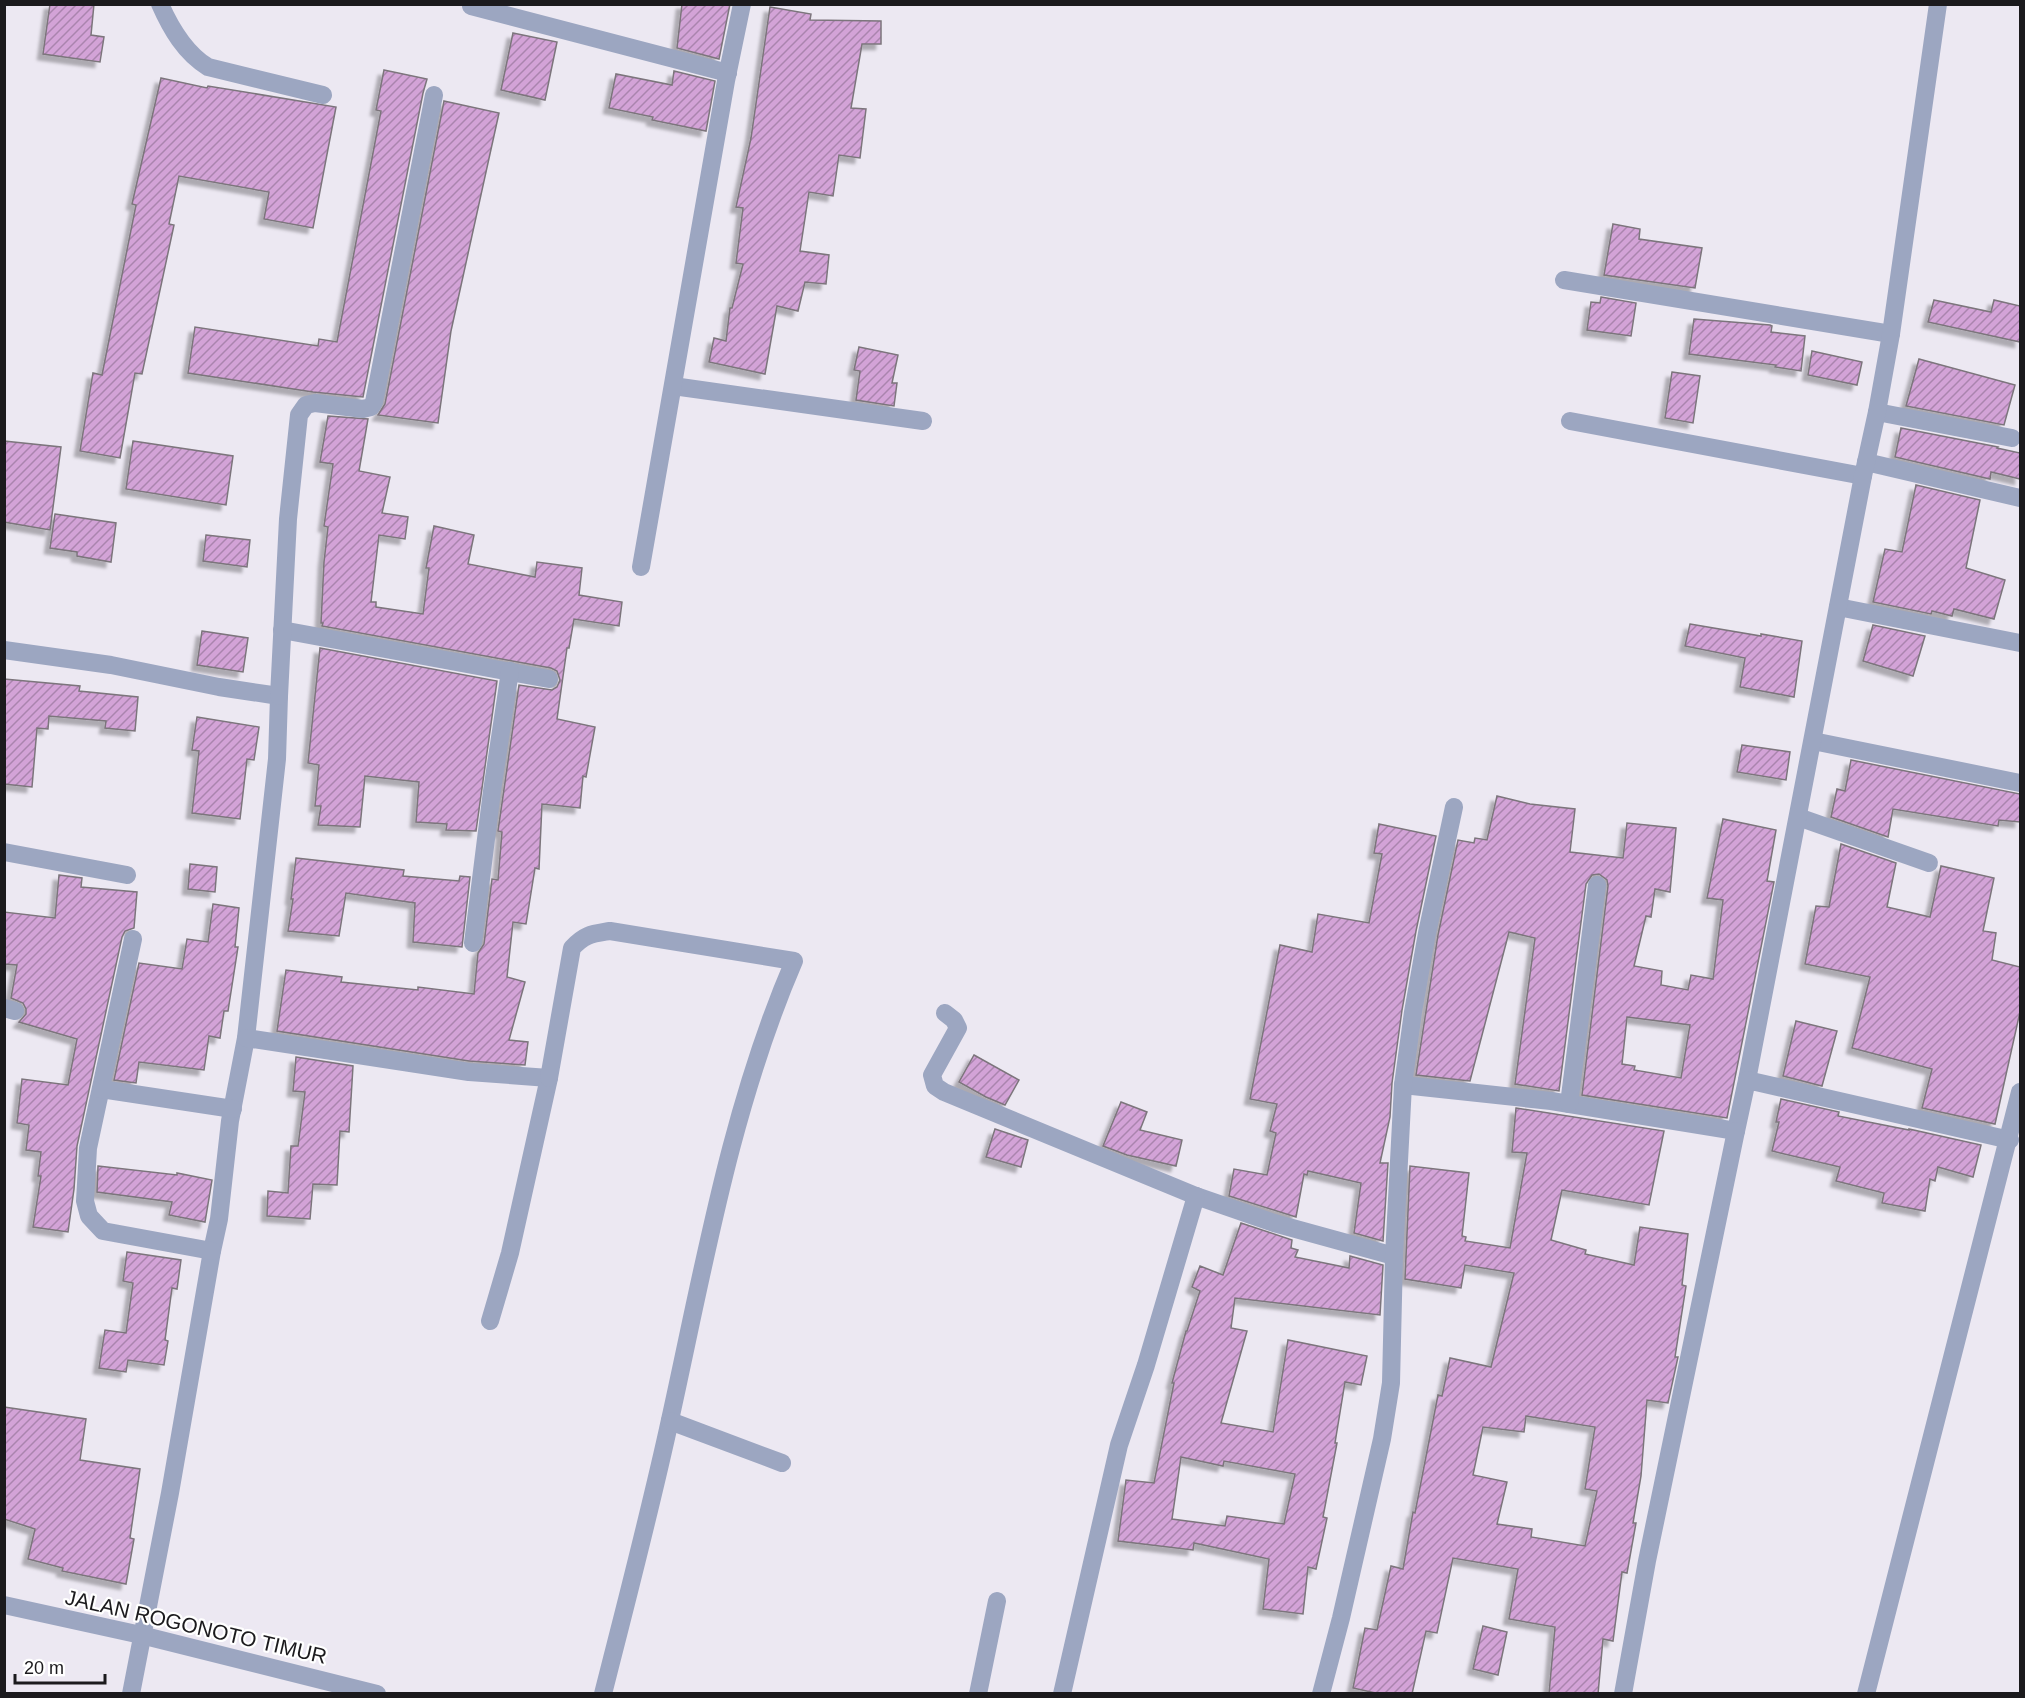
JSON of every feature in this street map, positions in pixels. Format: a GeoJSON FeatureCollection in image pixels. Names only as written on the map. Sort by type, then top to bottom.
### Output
{"type":"FeatureCollection","features":[{"type":"Feature","properties":{"kind":"street"},"geometry":{"type":"LineString","coordinates":[[160,4],[181,43],[197,61],[208,67],[323,95]]}},
{"type":"Feature","properties":{"kind":"street"},"geometry":{"type":"LineString","coordinates":[[641,567],[742,4]]}},
{"type":"Feature","properties":{"kind":"street"},"geometry":{"type":"LineString","coordinates":[[1623,1694],[1647,1561],[1747,1080],[1864,469],[1877,412],[1891,334],[1938,4]]}},
{"type":"Feature","properties":{"kind":"street"},"geometry":{"type":"LineString","coordinates":[[471,6],[728,73]]}},
{"type":"Feature","properties":{"kind":"street"},"geometry":{"type":"LineString","coordinates":[[131,1694],[179,1448],[219,1219],[233,1109],[246,1038],[277,759],[289,509],[300,415],[306,405],[363,409],[370,407],[374,402],[435,94]]}},
{"type":"Feature","properties":{"kind":"street"},"geometry":{"type":"LineString","coordinates":[[1564,280],[1891,334]]}},
{"type":"Feature","properties":{"kind":"street"},"geometry":{"type":"LineString","coordinates":[[673,386],[923,421]]}},
{"type":"Feature","properties":{"kind":"street"},"geometry":{"type":"LineString","coordinates":[[1877,412],[2012,438]]}},
{"type":"Feature","properties":{"kind":"street"},"geometry":{"type":"LineString","coordinates":[[1570,422],[1864,469],[2020,498]]}},
{"type":"Feature","properties":{"kind":"street"},"geometry":{"type":"LineString","coordinates":[[1838,607],[2020,643]]}},
{"type":"Feature","properties":{"kind":"street"},"geometry":{"type":"LineString","coordinates":[[282,630],[549,679]]}},
{"type":"Feature","properties":{"kind":"street"},"geometry":{"type":"LineString","coordinates":[[4,650],[111,665],[219,687],[279,696]]}},
{"type":"Feature","properties":{"kind":"street"},"geometry":{"type":"LineString","coordinates":[[473,943],[510,671]]}},
{"type":"Feature","properties":{"kind":"street"},"geometry":{"type":"LineString","coordinates":[[1813,741],[2020,783]]}},
{"type":"Feature","properties":{"kind":"street"},"geometry":{"type":"LineString","coordinates":[[1321,1694],[1382,1439],[1393,1362],[1394,1256],[1403,1085],[1427,933],[1454,807]]}},
{"type":"Feature","properties":{"kind":"street"},"geometry":{"type":"LineString","coordinates":[[1798,817],[1929,863]]}},
{"type":"Feature","properties":{"kind":"street"},"geometry":{"type":"LineString","coordinates":[[4,852],[127,875]]}},
{"type":"Feature","properties":{"kind":"street"},"geometry":{"type":"LineString","coordinates":[[1569,1104],[1596,885]]}},
{"type":"Feature","properties":{"kind":"street"},"geometry":{"type":"LineString","coordinates":[[490,1321],[510,1253],[549,1078],[572,948],[589,934],[610,932],[794,961],[755,1065],[709,1235],[670,1421],[603,1694]]}},
{"type":"Feature","properties":{"kind":"street"},"geometry":{"type":"LineString","coordinates":[[133,939],[88,1148],[85,1201],[89,1216],[103,1231],[212,1251]]}},
{"type":"Feature","properties":{"kind":"street"},"geometry":{"type":"LineString","coordinates":[[945,1013],[954,1020],[958,1029],[932,1075],[935,1086],[944,1092],[1196,1196],[1274,1223],[1394,1256]]}},
{"type":"Feature","properties":{"kind":"street"},"geometry":{"type":"LineString","coordinates":[[246,1038],[469,1072],[549,1078]]}},
{"type":"Feature","properties":{"kind":"street"},"geometry":{"type":"LineString","coordinates":[[1747,1080],[2010,1140]]}},
{"type":"Feature","properties":{"kind":"street"},"geometry":{"type":"LineString","coordinates":[[1403,1085],[1569,1104],[1736,1131]]}},
{"type":"Feature","properties":{"kind":"street"},"geometry":{"type":"LineString","coordinates":[[101,1089],[233,1109]]}},
{"type":"Feature","properties":{"kind":"street"},"geometry":{"type":"LineString","coordinates":[[1866,1694],[2010,1140],[2020,1092]]}},
{"type":"Feature","properties":{"kind":"street"},"geometry":{"type":"LineString","coordinates":[[1062,1694],[1119,1445],[1146,1365],[1196,1196]]}},
{"type":"Feature","properties":{"kind":"street"},"geometry":{"type":"LineString","coordinates":[[670,1421],[782,1463]]}},
{"type":"Feature","properties":{"kind":"street"},"geometry":{"type":"LineString","coordinates":[[978,1694],[997,1601]]}},
{"type":"Feature","properties":{"kind":"street","name":"JALAN ROGONOTO TIMUR"},"geometry":{"type":"LineString","coordinates":[[4,1605],[141,1635],[377,1694]]}},
{"type":"Feature","properties":{"kind":"building"},"geometry":{"type":"Polygon","coordinates":[[[50,4],[94,4],[91,35],[104,37],[100,62],[43,54],[50,4]]]}},
{"type":"Feature","properties":{"kind":"building"},"geometry":{"type":"Polygon","coordinates":[[[682,4],[730,4],[719,59],[677,48],[682,4]]]}},
{"type":"Feature","properties":{"kind":"building"},"geometry":{"type":"Polygon","coordinates":[[[770,7],[811,14],[810,20],[881,21],[881,44],[862,44],[851,108],[866,109],[860,158],[839,155],[833,196],[809,192],[800,251],[829,255],[826,284],[805,282],[798,311],[777,306],[765,374],[709,362],[714,338],[726,341],[730,308],[732,308],[743,264],[736,263],[743,208],[736,207],[751,138],[770,7]]]}},
{"type":"Feature","properties":{"kind":"building"},"geometry":{"type":"Polygon","coordinates":[[[513,33],[557,42],[545,100],[501,90],[513,33]]]}},
{"type":"Feature","properties":{"kind":"building"},"geometry":{"type":"Polygon","coordinates":[[[384,70],[427,79],[363,397],[313,392],[188,373],[195,327],[318,346],[319,339],[337,342],[381,111],[376,110],[384,70]]]}},
{"type":"Feature","properties":{"kind":"building"},"geometry":{"type":"Polygon","coordinates":[[[674,71],[715,81],[706,131],[609,108],[616,74],[672,85],[674,71]]]}},
{"type":"Feature","properties":{"kind":"building"},"geometry":{"type":"Polygon","coordinates":[[[161,78],[207,88],[208,86],[336,107],[313,228],[264,219],[269,192],[179,176],[169,224],[174,225],[142,374],[135,373],[120,458],[80,451],[93,373],[102,375],[136,205],[132,204],[161,78]]]}},
{"type":"Feature","properties":{"kind":"building"},"geometry":{"type":"Polygon","coordinates":[[[444,101],[499,113],[451,331],[438,423],[378,415],[385,404],[444,101]]]}},
{"type":"Feature","properties":{"kind":"building"},"geometry":{"type":"Polygon","coordinates":[[[1613,224],[1640,229],[1639,239],[1702,248],[1695,288],[1604,275],[1613,224]]]}},
{"type":"Feature","properties":{"kind":"building"},"geometry":{"type":"Polygon","coordinates":[[[1601,297],[1636,303],[1631,336],[1587,330],[1591,302],[1600,303],[1601,297]]]}},
{"type":"Feature","properties":{"kind":"building"},"geometry":{"type":"Polygon","coordinates":[[[1934,300],[1991,312],[1994,300],[2020,306],[2020,342],[1928,322],[1934,300]]]}},
{"type":"Feature","properties":{"kind":"building"},"geometry":{"type":"Polygon","coordinates":[[[1694,319],[1770,325],[1772,326],[1771,332],[1805,336],[1801,371],[1775,367],[1776,365],[1689,354],[1694,319]]]}},
{"type":"Feature","properties":{"kind":"building"},"geometry":{"type":"Polygon","coordinates":[[[859,347],[898,355],[892,383],[897,383],[894,406],[856,400],[860,371],[854,370],[859,347]]]}},
{"type":"Feature","properties":{"kind":"building"},"geometry":{"type":"Polygon","coordinates":[[[1812,351],[1862,362],[1857,385],[1808,375],[1812,351]]]}},
{"type":"Feature","properties":{"kind":"building"},"geometry":{"type":"Polygon","coordinates":[[[1919,359],[2015,385],[2004,425],[1906,406],[1919,359]]]}},
{"type":"Feature","properties":{"kind":"building"},"geometry":{"type":"Polygon","coordinates":[[[1672,372],[1700,376],[1693,423],[1665,418],[1672,372]]]}},
{"type":"Feature","properties":{"kind":"building"},"geometry":{"type":"Polygon","coordinates":[[[328,416],[368,419],[359,471],[390,477],[382,513],[408,517],[405,539],[379,535],[371,602],[376,602],[376,607],[423,614],[429,568],[426,568],[434,526],[474,535],[468,564],[535,577],[537,562],[582,568],[579,595],[622,602],[619,626],[574,619],[569,648],[567,648],[557,719],[595,727],[586,777],[583,776],[580,808],[542,804],[539,869],[535,868],[526,924],[513,922],[507,977],[525,982],[509,1040],[528,1042],[525,1065],[469,1061],[277,1031],[286,970],[342,977],[341,982],[418,990],[418,987],[474,994],[478,953],[484,944],[492,879],[498,880],[502,832],[498,831],[519,685],[552,690],[557,687],[560,680],[557,671],[551,668],[322,626],[324,562],[328,527],[324,526],[333,464],[320,462],[328,416]]]}},
{"type":"Feature","properties":{"kind":"building"},"geometry":{"type":"Polygon","coordinates":[[[1901,428],[2020,453],[2020,479],[1991,472],[1990,479],[1895,457],[1901,428]]]}},
{"type":"Feature","properties":{"kind":"building"},"geometry":{"type":"Polygon","coordinates":[[[4,441],[61,447],[50,530],[4,522],[4,441]]]}},
{"type":"Feature","properties":{"kind":"building"},"geometry":{"type":"Polygon","coordinates":[[[133,441],[233,456],[226,505],[126,489],[133,441]]]}},
{"type":"Feature","properties":{"kind":"building"},"geometry":{"type":"Polygon","coordinates":[[[1916,485],[1980,500],[1966,568],[2005,580],[1994,619],[1954,609],[1952,616],[1873,602],[1885,549],[1902,552],[1916,485]]]}},
{"type":"Feature","properties":{"kind":"building"},"geometry":{"type":"Polygon","coordinates":[[[55,514],[116,523],[111,562],[77,556],[77,552],[50,548],[55,514]]]}},
{"type":"Feature","properties":{"kind":"building"},"geometry":{"type":"Polygon","coordinates":[[[206,535],[250,540],[247,567],[203,561],[206,535]]]}},
{"type":"Feature","properties":{"kind":"building"},"geometry":{"type":"Polygon","coordinates":[[[1690,624],[1802,641],[1794,697],[1740,687],[1745,658],[1685,646],[1690,624]]]}},
{"type":"Feature","properties":{"kind":"building"},"geometry":{"type":"Polygon","coordinates":[[[1873,625],[1925,636],[1913,676],[1863,661],[1873,625]]]}},
{"type":"Feature","properties":{"kind":"building"},"geometry":{"type":"Polygon","coordinates":[[[202,631],[248,638],[243,672],[197,665],[202,631]]]}},
{"type":"Feature","properties":{"kind":"building"},"geometry":{"type":"Polygon","coordinates":[[[320,648],[497,681],[476,831],[446,830],[447,824],[416,822],[419,782],[365,776],[360,827],[318,825],[321,806],[315,806],[319,765],[308,763],[320,648]]]}},
{"type":"Feature","properties":{"kind":"building"},"geometry":{"type":"Polygon","coordinates":[[[4,679],[80,686],[79,691],[138,697],[135,731],[105,728],[106,721],[49,716],[48,729],[37,728],[32,787],[4,784],[4,679]]]}},
{"type":"Feature","properties":{"kind":"building"},"geometry":{"type":"Polygon","coordinates":[[[197,717],[259,727],[254,760],[247,759],[240,819],[192,813],[199,751],[192,750],[197,717]]]}},
{"type":"Feature","properties":{"kind":"building"},"geometry":{"type":"Polygon","coordinates":[[[1742,745],[1790,752],[1786,780],[1737,772],[1742,745]]]}},
{"type":"Feature","properties":{"kind":"building"},"geometry":{"type":"Polygon","coordinates":[[[1851,760],[2020,794],[2020,822],[1999,820],[1998,826],[1893,809],[1888,837],[1831,817],[1837,789],[1845,791],[1851,760]]]}},
{"type":"Feature","properties":{"kind":"building"},"geometry":{"type":"Polygon","coordinates":[[[1497,796],[1530,804],[1575,809],[1570,852],[1623,858],[1627,823],[1676,828],[1670,892],[1655,889],[1651,917],[1646,916],[1634,966],[1662,971],[1661,985],[1688,990],[1691,975],[1713,979],[1723,900],[1707,898],[1723,819],[1776,830],[1767,881],[1774,882],[1727,1118],[1582,1095],[1608,886],[1607,880],[1599,874],[1592,875],[1586,884],[1559,1091],[1515,1084],[1535,938],[1509,932],[1470,1081],[1416,1075],[1438,935],[1458,840],[1474,843],[1475,838],[1487,840],[1497,796]],[[1627,1017],[1622,1064],[1635,1066],[1634,1070],[1681,1078],[1690,1025],[1627,1017]]]}},
{"type":"Feature","properties":{"kind":"building"},"geometry":{"type":"Polygon","coordinates":[[[1379,824],[1436,836],[1402,1010],[1392,1083],[1390,1117],[1380,1163],[1388,1163],[1383,1241],[1354,1233],[1361,1183],[1308,1171],[1307,1175],[1304,1174],[1296,1217],[1229,1196],[1234,1169],[1267,1175],[1276,1133],[1270,1131],[1277,1104],[1250,1099],[1280,945],[1312,952],[1318,914],[1369,923],[1382,854],[1374,853],[1379,824]]]}},
{"type":"Feature","properties":{"kind":"building"},"geometry":{"type":"Polygon","coordinates":[[[1841,844],[1896,863],[1887,907],[1930,917],[1941,866],[1994,878],[1983,931],[1996,933],[1992,960],[2020,967],[2020,1012],[1995,1124],[1922,1108],[1932,1069],[1852,1048],[1870,977],[1805,964],[1816,906],[1829,907],[1841,844]]]}},
{"type":"Feature","properties":{"kind":"building"},"geometry":{"type":"Polygon","coordinates":[[[296,858],[404,870],[403,876],[459,881],[460,876],[470,877],[462,947],[413,942],[415,903],[346,893],[339,936],[288,931],[296,858]]]}},
{"type":"Feature","properties":{"kind":"building"},"geometry":{"type":"Polygon","coordinates":[[[190,864],[217,867],[215,892],[188,889],[190,864]]]}},
{"type":"Feature","properties":{"kind":"building"},"geometry":{"type":"Polygon","coordinates":[[[59,875],[82,878],[81,887],[137,892],[134,928],[125,931],[122,937],[77,1146],[68,1232],[33,1227],[41,1176],[38,1176],[41,1152],[26,1150],[29,1125],[17,1123],[22,1079],[68,1085],[77,1039],[19,1022],[26,1014],[26,1009],[23,1003],[11,998],[17,965],[4,964],[4,912],[55,918],[59,875]]]}},
{"type":"Feature","properties":{"kind":"building"},"geometry":{"type":"Polygon","coordinates":[[[213,904],[239,908],[235,947],[238,947],[228,1011],[224,1011],[220,1038],[209,1036],[204,1070],[139,1062],[136,1083],[114,1080],[139,963],[182,969],[187,939],[208,942],[213,904]]]}},
{"type":"Feature","properties":{"kind":"building"},"geometry":{"type":"Polygon","coordinates":[[[1796,1021],[1837,1031],[1822,1086],[1783,1076],[1796,1021]]]}},
{"type":"Feature","properties":{"kind":"building"},"geometry":{"type":"Polygon","coordinates":[[[974,1055],[1019,1080],[1005,1105],[959,1082],[974,1055]]]}},
{"type":"Feature","properties":{"kind":"building"},"geometry":{"type":"Polygon","coordinates":[[[296,1057],[353,1066],[349,1132],[340,1131],[337,1185],[313,1184],[310,1219],[267,1216],[268,1191],[288,1193],[291,1146],[298,1146],[305,1092],[293,1091],[296,1057]]]}},
{"type":"Feature","properties":{"kind":"building"},"geometry":{"type":"Polygon","coordinates":[[[1781,1099],[1839,1112],[1838,1116],[1981,1145],[1973,1177],[1938,1167],[1935,1181],[1930,1179],[1925,1211],[1882,1203],[1884,1193],[1836,1181],[1840,1167],[1772,1151],[1779,1122],[1776,1122],[1781,1099]]]}},
{"type":"Feature","properties":{"kind":"building"},"geometry":{"type":"Polygon","coordinates":[[[1121,1102],[1147,1112],[1140,1130],[1182,1140],[1176,1166],[1127,1155],[1103,1146],[1121,1102]]]}},
{"type":"Feature","properties":{"kind":"building"},"geometry":{"type":"Polygon","coordinates":[[[1516,1108],[1664,1131],[1649,1205],[1562,1190],[1551,1240],[1586,1250],[1585,1254],[1634,1265],[1640,1227],[1688,1234],[1682,1285],[1686,1286],[1675,1357],[1678,1357],[1668,1403],[1647,1400],[1641,1476],[1633,1523],[1636,1523],[1627,1573],[1622,1572],[1613,1641],[1603,1639],[1598,1694],[1549,1694],[1555,1627],[1509,1619],[1518,1569],[1453,1558],[1437,1633],[1426,1631],[1412,1694],[1380,1694],[1353,1688],[1365,1628],[1377,1630],[1391,1566],[1403,1569],[1438,1395],[1442,1396],[1450,1358],[1491,1367],[1514,1273],[1465,1265],[1461,1288],[1405,1279],[1410,1166],[1469,1173],[1462,1236],[1466,1237],[1465,1241],[1510,1248],[1527,1153],[1512,1152],[1516,1108]],[[1526,1416],[1524,1432],[1483,1427],[1473,1475],[1507,1482],[1497,1524],[1532,1529],[1531,1537],[1585,1546],[1597,1491],[1585,1489],[1595,1427],[1526,1416]]]}},
{"type":"Feature","properties":{"kind":"building"},"geometry":{"type":"Polygon","coordinates":[[[995,1129],[1028,1140],[1021,1167],[986,1157],[995,1129]]]}},
{"type":"Feature","properties":{"kind":"building"},"geometry":{"type":"Polygon","coordinates":[[[98,1166],[177,1175],[177,1173],[212,1180],[205,1222],[169,1215],[172,1202],[97,1192],[98,1166]]]}},
{"type":"Feature","properties":{"kind":"building"},"geometry":{"type":"Polygon","coordinates":[[[1241,1223],[1292,1240],[1291,1248],[1298,1250],[1295,1257],[1349,1268],[1350,1256],[1383,1265],[1380,1315],[1235,1298],[1231,1328],[1247,1331],[1221,1423],[1273,1432],[1288,1340],[1367,1356],[1361,1385],[1345,1382],[1335,1443],[1337,1443],[1323,1517],[1327,1518],[1316,1569],[1308,1567],[1303,1614],[1263,1609],[1269,1559],[1194,1543],[1193,1550],[1118,1541],[1126,1480],[1154,1483],[1174,1383],[1172,1383],[1200,1291],[1192,1287],[1200,1266],[1223,1275],[1241,1223]],[[1181,1457],[1172,1519],[1225,1526],[1227,1516],[1284,1524],[1295,1474],[1224,1461],[1223,1466],[1181,1457]]]}},
{"type":"Feature","properties":{"kind":"building"},"geometry":{"type":"Polygon","coordinates":[[[127,1252],[181,1260],[177,1289],[172,1288],[164,1365],[128,1360],[126,1372],[99,1368],[105,1330],[126,1333],[133,1283],[123,1281],[127,1252]]]}},
{"type":"Feature","properties":{"kind":"building"},"geometry":{"type":"Polygon","coordinates":[[[4,1407],[86,1419],[80,1460],[140,1469],[130,1538],[134,1539],[126,1584],[62,1571],[63,1568],[28,1559],[35,1529],[4,1519],[4,1407]]]}},
{"type":"Feature","properties":{"kind":"building"},"geometry":{"type":"Polygon","coordinates":[[[1483,1626],[1507,1632],[1498,1675],[1473,1669],[1483,1626]]]}}]}
